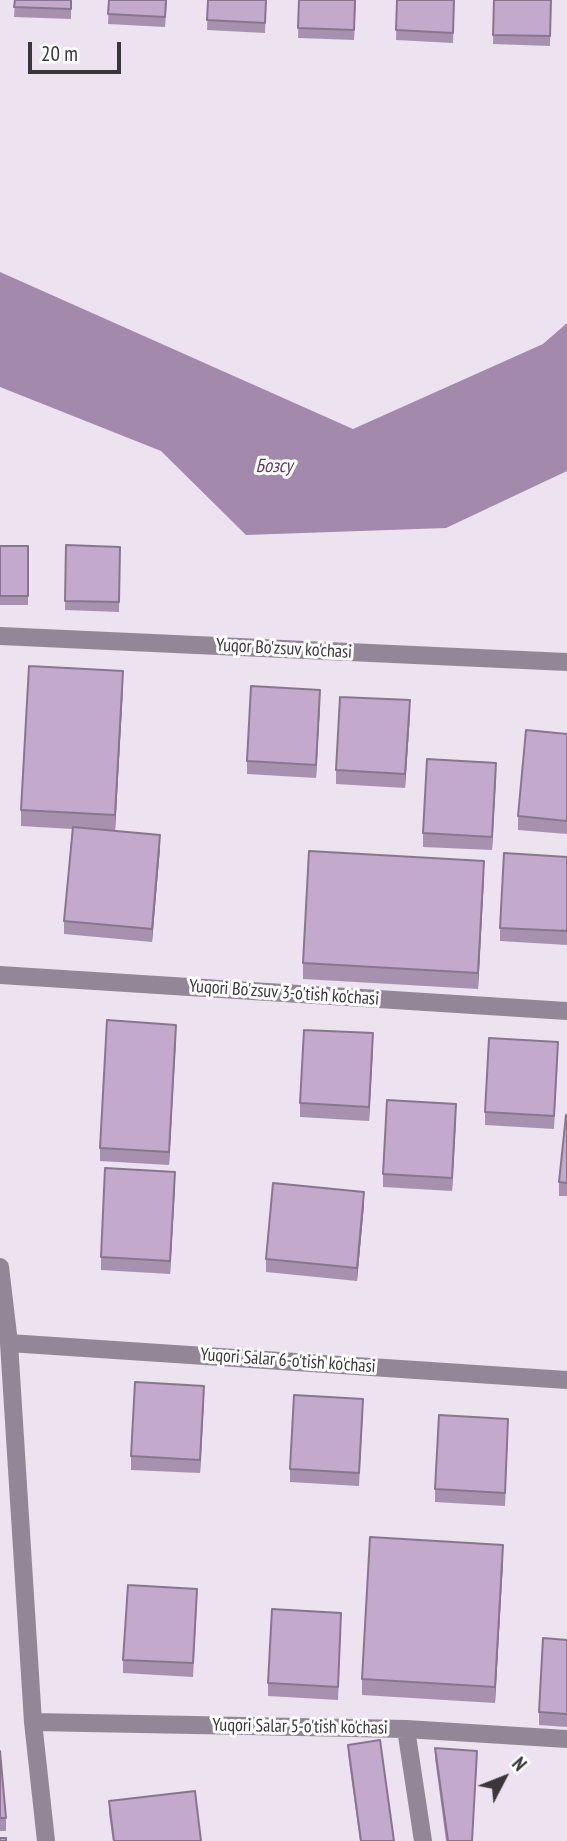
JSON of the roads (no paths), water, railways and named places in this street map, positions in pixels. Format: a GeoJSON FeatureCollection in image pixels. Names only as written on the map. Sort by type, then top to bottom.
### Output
{"type":"FeatureCollection","features":[{"type":"Feature","properties":{"kind":"street","name":"Yuqor Bo'zsuv ko'chasi"},"geometry":{"type":"LineString","coordinates":[[0,636],[567,662]]}},
{"type":"Feature","properties":{"kind":"street","name":"Yuqori Bo'zsuv 3-o'tish ko'chasi"},"geometry":{"type":"LineString","coordinates":[[0,975],[567,1011]]}},
{"type":"Feature","properties":{"kind":"street"},"geometry":{"type":"LineString","coordinates":[[0,1267],[9,1343],[33,1722],[46,1841]]}},
{"type":"Feature","properties":{"kind":"street","name":"Yuqori Salar 6-o'tish ko'chasi"},"geometry":{"type":"LineString","coordinates":[[9,1343],[567,1380]]}},
{"type":"Feature","properties":{"kind":"street","name":"Yuqori Salar 5-o'tish ko'chasi"},"geometry":{"type":"LineString","coordinates":[[33,1722],[406,1729],[567,1739]]}},
{"type":"Feature","properties":{"kind":"street"},"geometry":{"type":"LineString","coordinates":[[406,1729],[424,1841]]}},
{"type":"Feature","properties":{"kind":"water","name":"Бозсу"},"geometry":{"type":"Polygon","coordinates":[[[0,272],[353,429],[543,344],[567,323],[567,471],[446,528],[246,535],[161,451],[0,387],[0,272]]]}}]}
